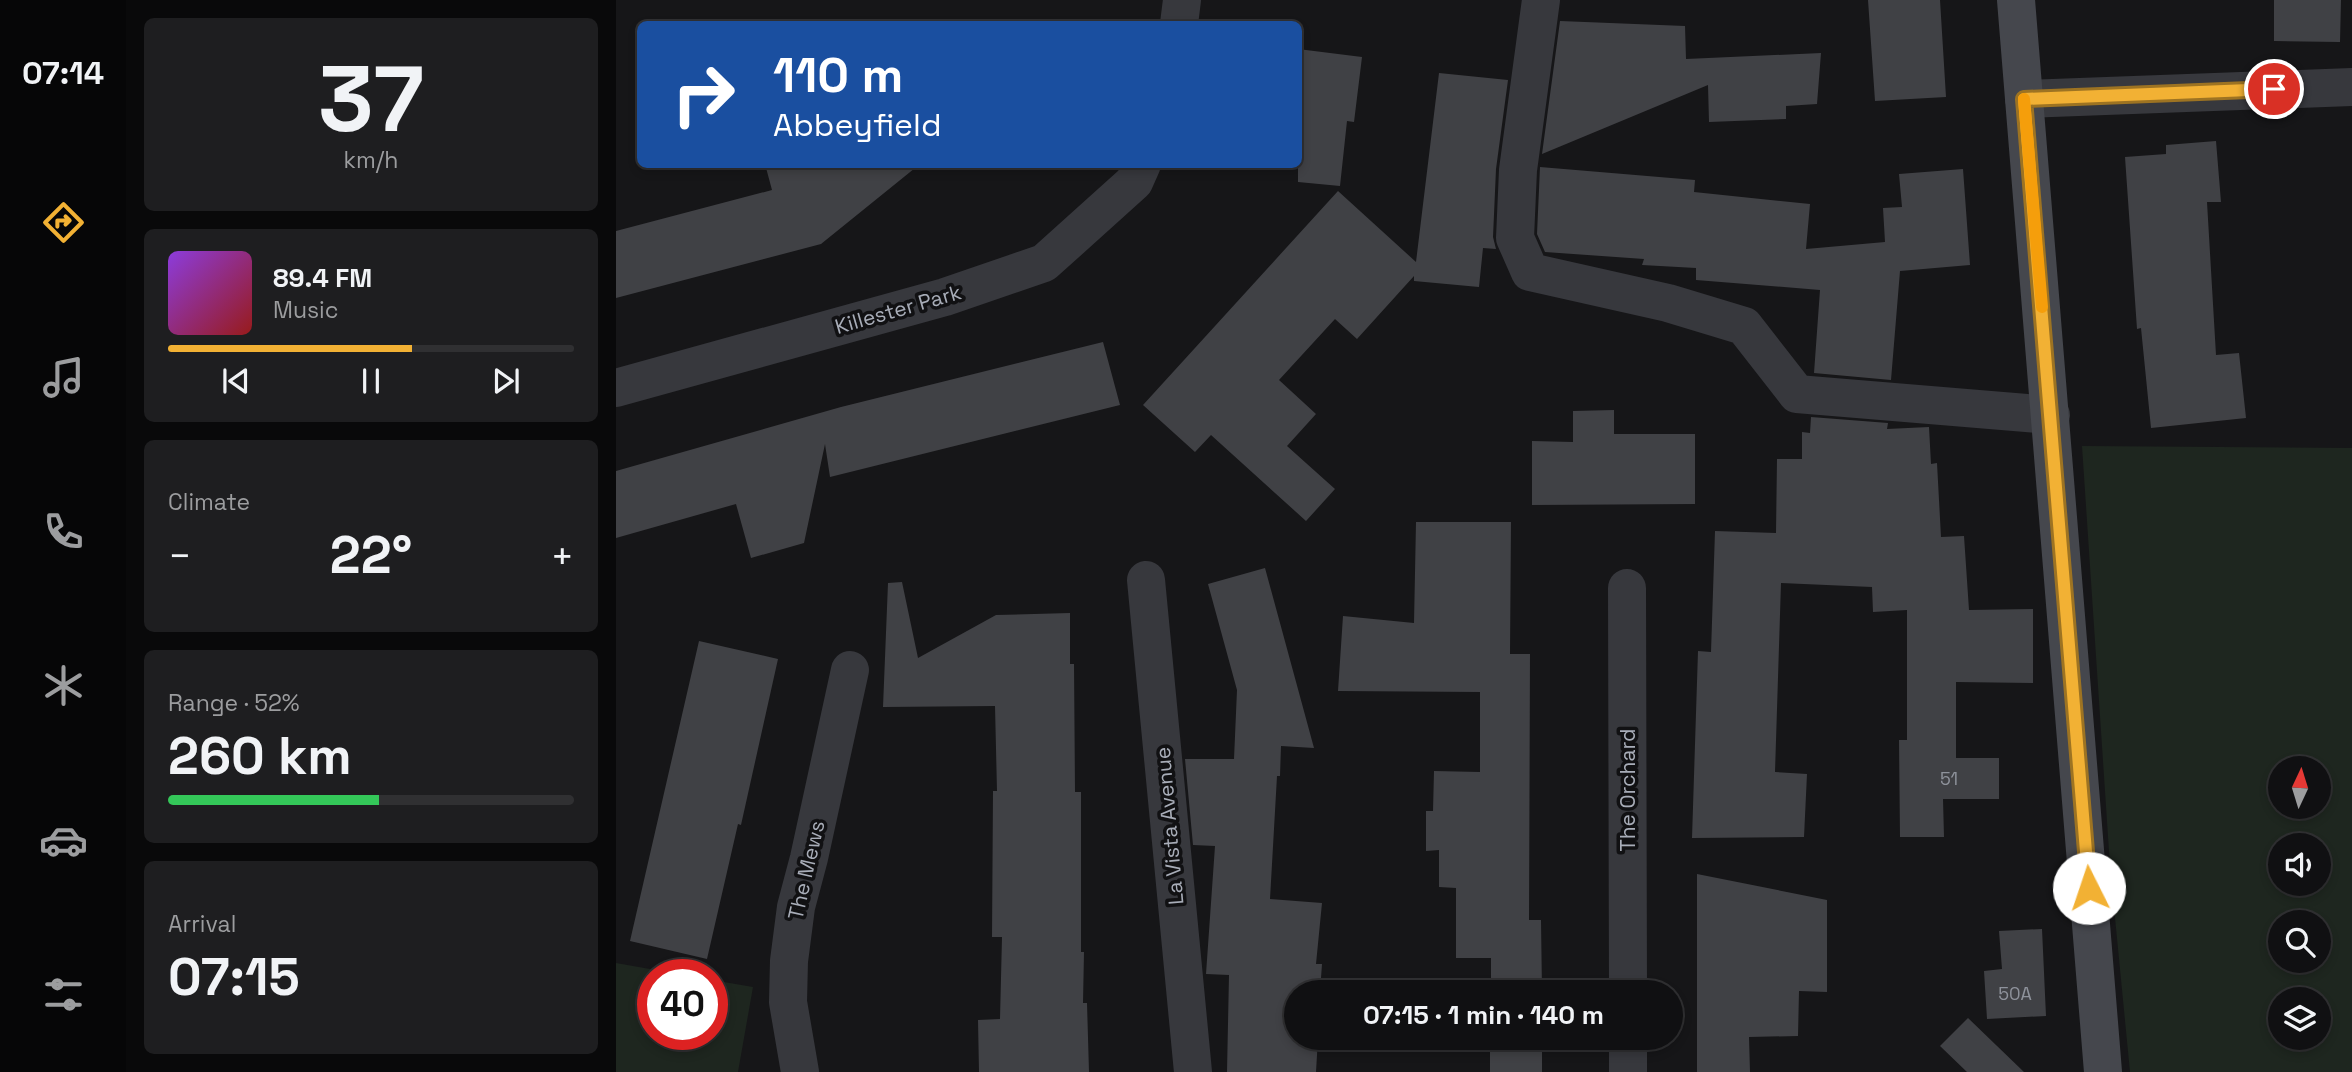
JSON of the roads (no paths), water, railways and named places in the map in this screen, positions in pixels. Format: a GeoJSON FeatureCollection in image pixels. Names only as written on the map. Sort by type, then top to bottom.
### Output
{"type":"FeatureCollection","features":[{"type":"Feature","properties":{"kind":"street"},"geometry":{"type":"LineString","coordinates":[[1179,21],[1182,0]]}},
{"type":"Feature","properties":{"kind":"street"},"geometry":{"type":"LineString","coordinates":[[1541,0],[1518,170],[1515,238],[1530,272],[1668,303],[1744,326],[1797,394],[2051,415]]}},
{"type":"Feature","properties":{"kind":"street"},"geometry":{"type":"LineString","coordinates":[[2017,0],[2103,1072]]}},
{"type":"Feature","properties":{"kind":"street"},"geometry":{"type":"LineString","coordinates":[[2024,99],[2352,87]]}},
{"type":"Feature","properties":{"kind":"street","name":"Killester Park"},"geometry":{"type":"LineString","coordinates":[[616,388],[945,297],[1044,263],[1134,182],[1140,168]]}},
{"type":"Feature","properties":{"kind":"street","name":"La Vista Avenue"},"geometry":{"type":"LineString","coordinates":[[1146,580],[1193,1072]]}},
{"type":"Feature","properties":{"kind":"street","name":"The Orchard"},"geometry":{"type":"LineString","coordinates":[[1627,588],[1628,980]]}},
{"type":"Feature","properties":{"kind":"street","name":"The Mews"},"geometry":{"type":"LineString","coordinates":[[800,1072],[788,1002],[789,961],[796,907],[810,858],[850,670]]}},
{"type":"Feature","properties":{"kind":"street"},"geometry":{"type":"LineString","coordinates":[[1628,1050],[1628,1072]]}}]}
